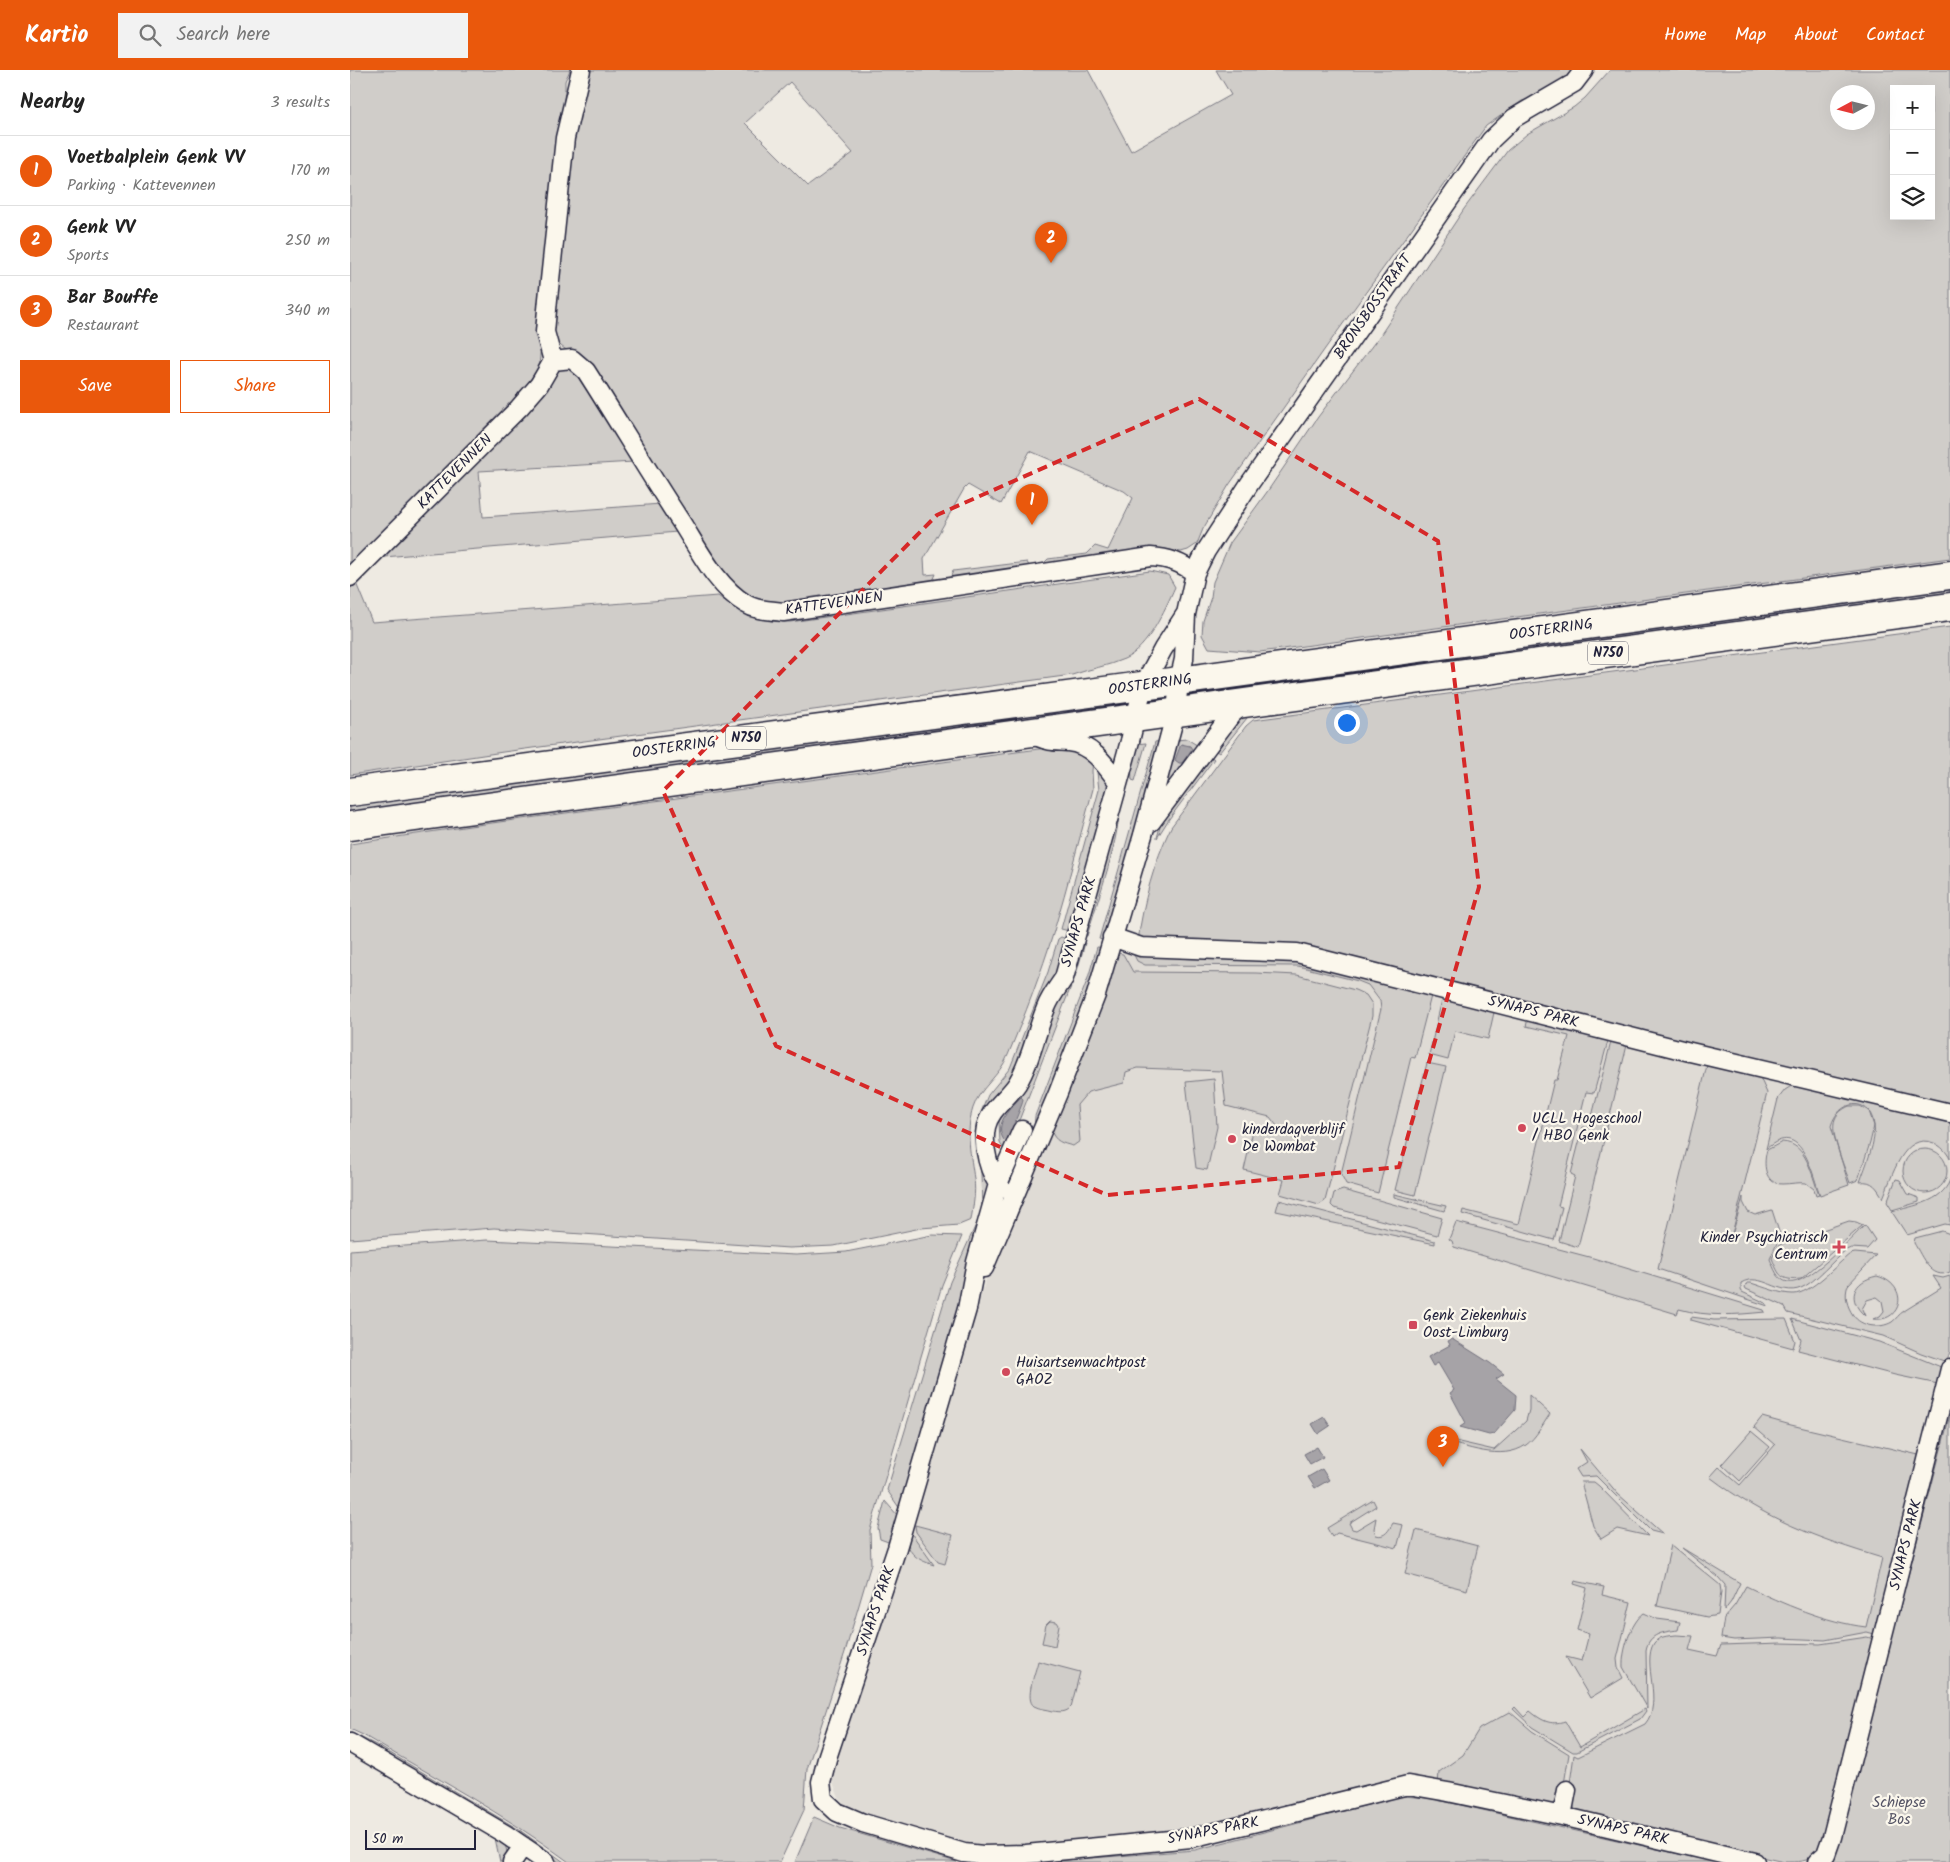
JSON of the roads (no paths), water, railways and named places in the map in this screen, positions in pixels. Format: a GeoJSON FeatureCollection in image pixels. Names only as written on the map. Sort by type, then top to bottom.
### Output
{"type":"FeatureCollection","features":[{"type":"Feature","properties":{"kind":"main road","name":"OOSTERRING"},"geometry":{"type":"LineString","coordinates":[[350,792],[1143,686],[1950,575]]}},
{"type":"Feature","properties":{"kind":"main road","name":"OOSTERRING"},"geometry":{"type":"LineString","coordinates":[[350,826],[1950,607]]}},
{"type":"Feature","properties":{"kind":"street"},"geometry":{"type":"LineString","coordinates":[[553,361],[545,332],[548,299],[566,138],[581,70]]}},
{"type":"Feature","properties":{"kind":"street","name":"BRONSBOSSTRAAT"},"geometry":{"type":"LineString","coordinates":[[1195,573],[1206,551],[1250,483],[1491,140],[1514,118],[1574,83],[1584,70]]}},
{"type":"Feature","properties":{"kind":"street","name":"KATTEVENNEN"},"geometry":{"type":"LineString","coordinates":[[350,577],[519,408],[539,384],[553,361],[572,359],[586,370],[661,492],[715,574],[730,592],[747,604],[760,609],[783,612],[1151,557],[1172,560],[1195,573]]}},
{"type":"Feature","properties":{"kind":"street"},"geometry":{"type":"LineString","coordinates":[[1112,937],[1143,835],[1179,681],[1184,659],[1186,614],[1195,573]]}},
{"type":"Feature","properties":{"kind":"street"},"geometry":{"type":"LineString","coordinates":[[1143,686],[1163,649],[1186,614]]}},
{"type":"Feature","properties":{"kind":"street","name":"SYNAPS PARK"},"geometry":{"type":"LineString","coordinates":[[1013,1200],[998,1184],[987,1159],[986,1130],[988,1120],[1017,1084],[1047,1005],[1064,978],[1143,686]]}},
{"type":"Feature","properties":{"kind":"street"},"geometry":{"type":"LineString","coordinates":[[1143,835],[1231,714],[1244,704]]}},
{"type":"Feature","properties":{"kind":"street","name":"OOSTERRING"},"geometry":{"type":"LineString","coordinates":[[1028,734],[1051,742],[1069,742],[1083,745],[1100,758],[1118,782]]}},
{"type":"Feature","properties":{"kind":"street","name":"SYNAPS PARK"},"geometry":{"type":"LineString","coordinates":[[967,1309],[1096,995],[1112,937],[1141,947],[1296,953],[1686,1051],[1950,1113]]}},
{"type":"Feature","properties":{"kind":"street"},"geometry":{"type":"LineString","coordinates":[[993,1113],[994,1140],[1000,1156],[1006,1165],[1022,1175]]}},
{"type":"Feature","properties":{"kind":"street"},"geometry":{"type":"LineString","coordinates":[[998,1184],[1022,1130]]}},
{"type":"Feature","properties":{"kind":"street","name":"SYNAPS PARK"},"geometry":{"type":"LineString","coordinates":[[998,1184],[976,1262],[967,1309],[894,1560],[828,1755],[821,1782],[820,1801],[838,1812],[863,1823],[964,1853],[983,1855],[1026,1854],[1191,1838],[1408,1785],[1562,1816],[1755,1862]]}},
{"type":"Feature","properties":{"kind":"street","name":"SYNAPS PARK"},"geometry":{"type":"LineString","coordinates":[[1817,1862],[1826,1854],[1832,1837],[1950,1369]]}},
{"type":"Feature","properties":{"kind":"street"},"geometry":{"type":"LineString","coordinates":[[350,1743],[409,1776],[546,1862]]}},
{"type":"Feature","properties":{"kind":"street"},"geometry":{"type":"LineString","coordinates":[[1562,1816],[1567,1790]]}},
{"type":"Feature","properties":{"kind":"street"},"geometry":{"type":"LineString","coordinates":[[512,1862],[523,1846]]}},
{"type":"Feature","properties":{"kind":"place","name":"Genk VV"},"geometry":{"type":"Point","coordinates":[1051,263]}},
{"type":"Feature","properties":{"kind":"place","name":"Voetbalplein Genk VV"},"geometry":{"type":"Point","coordinates":[1032,525]}},
{"type":"Feature","properties":{"kind":"place","name":"UCLL Hogeschool / HBO Genk"},"geometry":{"type":"Point","coordinates":[1522,1128]}},
{"type":"Feature","properties":{"kind":"place","name":"kinderdagverblijf De Wombat"},"geometry":{"type":"Point","coordinates":[1232,1139]}},
{"type":"Feature","properties":{"kind":"place","name":"Kinder Psychiatrisch Centrum"},"geometry":{"type":"Point","coordinates":[1839,1247]}},
{"type":"Feature","properties":{"kind":"place","name":"Genk Ziekenhuis Oost-Limburg"},"geometry":{"type":"Point","coordinates":[1413,1325]}},
{"type":"Feature","properties":{"kind":"place","name":"Huisartsenwachtpost GAOZ"},"geometry":{"type":"Point","coordinates":[1006,1372]}},
{"type":"Feature","properties":{"kind":"place","name":"Bar Bouffe"},"geometry":{"type":"Point","coordinates":[1443,1467]}},
{"type":"Feature","properties":{"kind":"park label","name":"Schiepse Bos"},"geometry":{"type":"Point","coordinates":[1899,1812]}}]}
